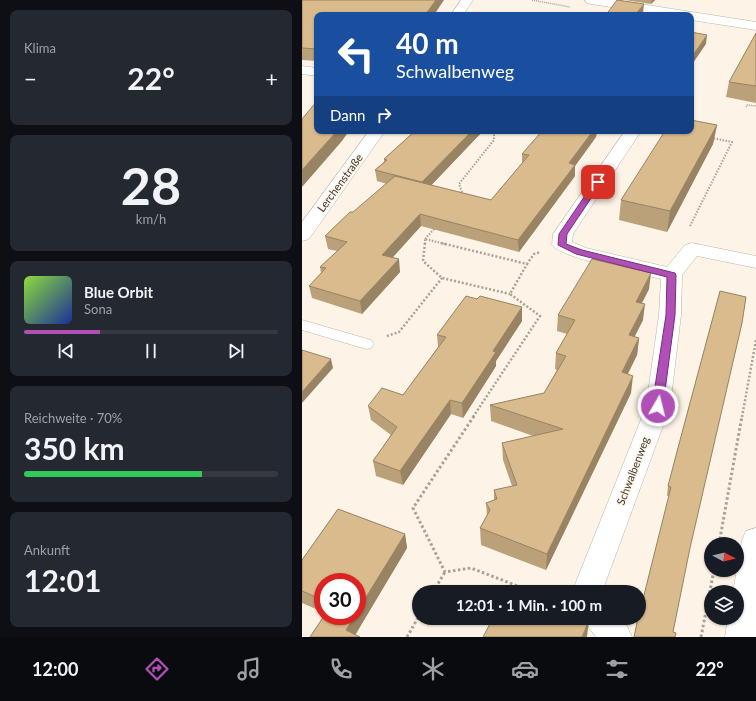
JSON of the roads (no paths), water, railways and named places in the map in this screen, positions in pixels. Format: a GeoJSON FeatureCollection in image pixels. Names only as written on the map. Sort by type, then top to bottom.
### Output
{"type":"FeatureCollection","features":[{"type":"Feature","properties":{"kind":"street"},"geometry":{"type":"LineString","coordinates":[[459,12],[467,0]]}},
{"type":"Feature","properties":{"kind":"street"},"geometry":{"type":"LineString","coordinates":[[590,0],[668,12]]}},
{"type":"Feature","properties":{"kind":"street"},"geometry":{"type":"LineString","coordinates":[[694,16],[756,26]]}},
{"type":"Feature","properties":{"kind":"street"},"geometry":{"type":"LineString","coordinates":[[302,70],[314,72]]}},
{"type":"Feature","properties":{"kind":"street","name":"Lerchenstraße"},"geometry":{"type":"LineString","coordinates":[[302,235],[375,134]]}},
{"type":"Feature","properties":{"kind":"street"},"geometry":{"type":"LineString","coordinates":[[631,134],[563,234],[562,245],[579,252],[672,275],[692,249],[756,262]]}},
{"type":"Feature","properties":{"kind":"street","name":"Schwalbenweg"},"geometry":{"type":"LineString","coordinates":[[590,585],[658,406],[670,315],[672,275]]}},
{"type":"Feature","properties":{"kind":"street"},"geometry":{"type":"LineString","coordinates":[[741,637],[756,540]]}},
{"type":"Feature","properties":{"kind":"street"},"geometry":{"type":"LineString","coordinates":[[606,625],[616,637]]}},
{"type":"Feature","properties":{"kind":"lane"},"geometry":{"type":"LineString","coordinates":[[302,325],[366,344]]}}]}
